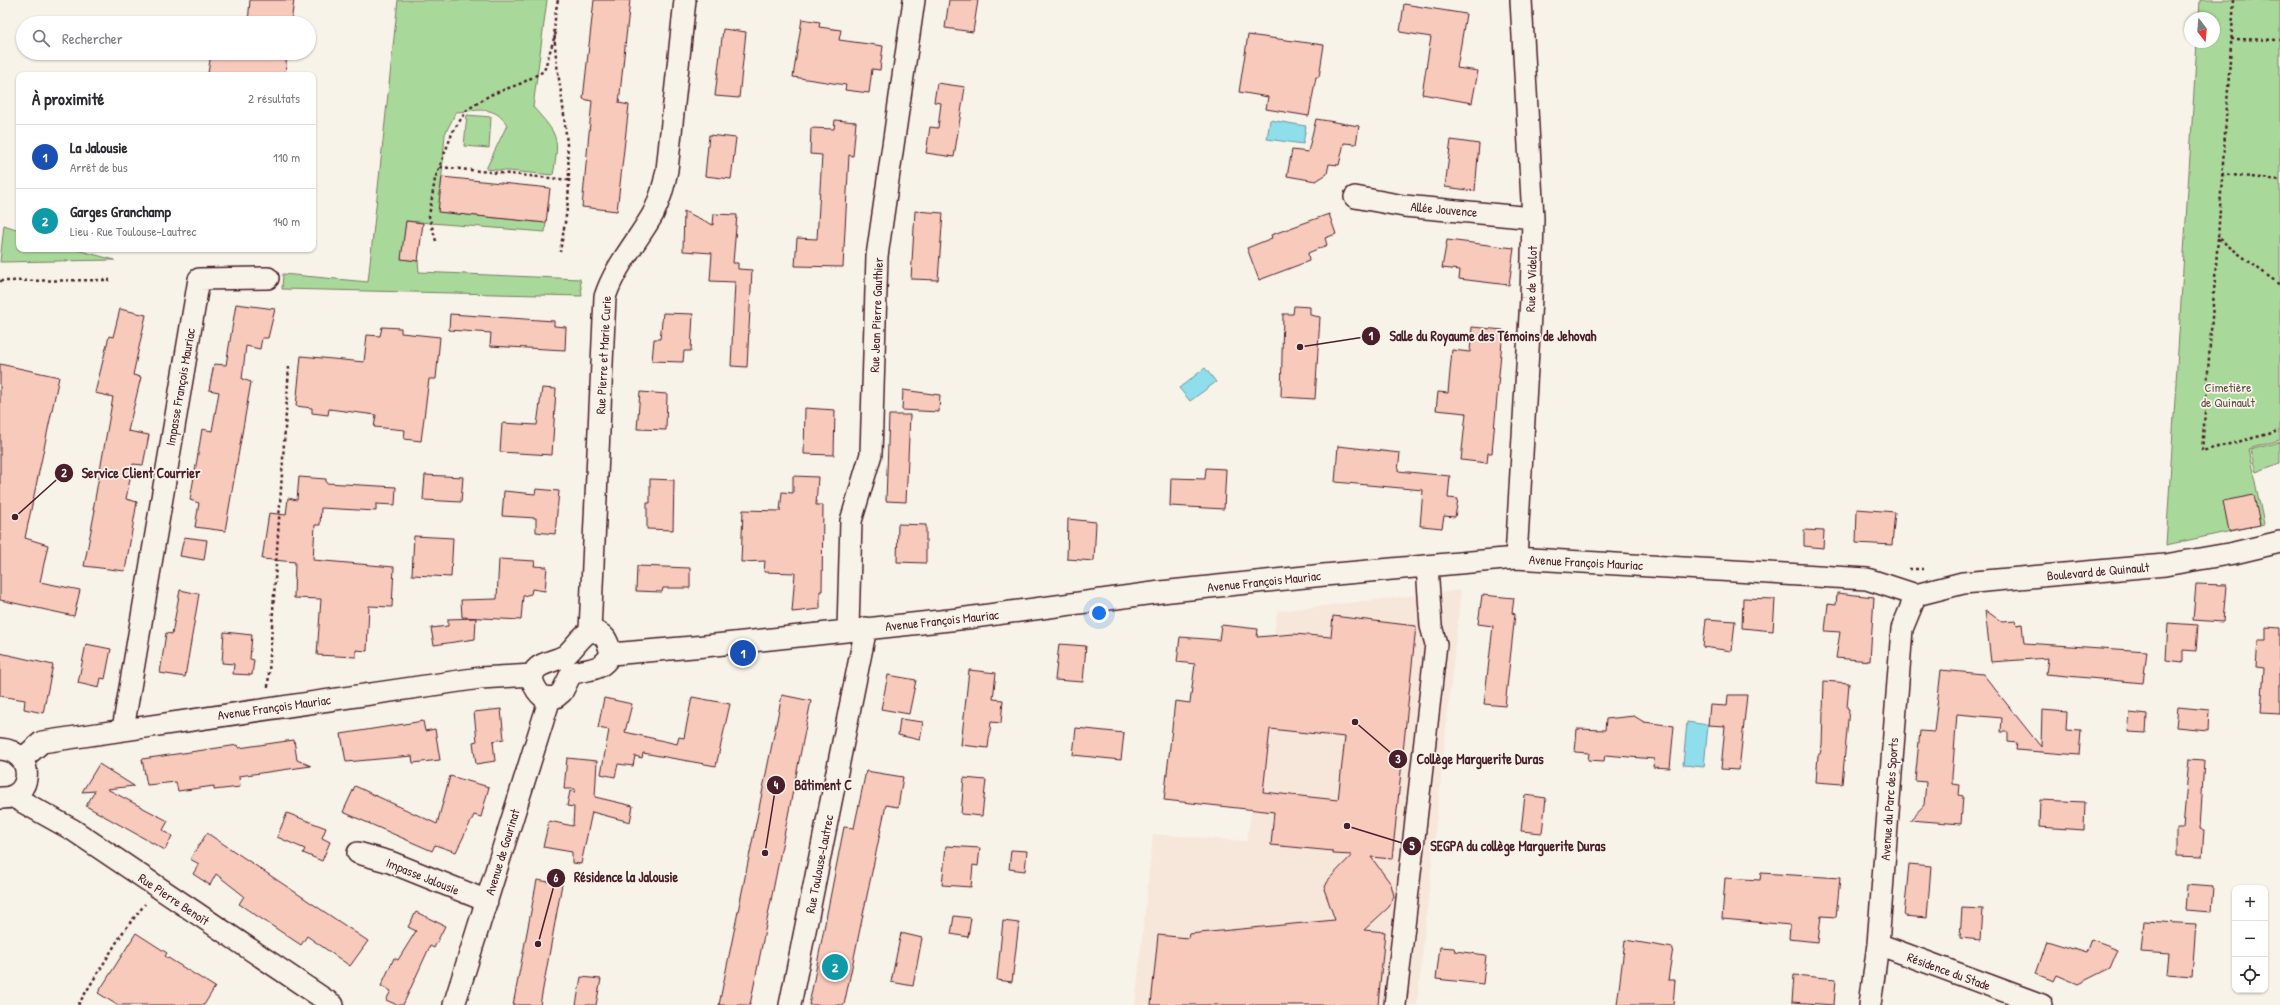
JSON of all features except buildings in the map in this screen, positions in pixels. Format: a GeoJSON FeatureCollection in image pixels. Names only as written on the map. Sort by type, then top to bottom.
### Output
{"type":"FeatureCollection","features":[{"type":"Feature","properties":{"kind":"street","name":"Rue Pierre et Marie Curie"},"geometry":{"type":"LineString","coordinates":[[590,631],[605,297],[611,279],[653,214],[663,192],[667,170],[685,0]]}},
{"type":"Feature","properties":{"kind":"street","name":"Rue Jean Pierre Gauthier"},"geometry":{"type":"LineString","coordinates":[[857,628],[851,522],[871,454],[877,256],[914,0]]}},
{"type":"Feature","properties":{"kind":"street","name":"Rue de Videlot"},"geometry":{"type":"LineString","coordinates":[[1516,558],[1531,298],[1533,218],[1521,0]]}},
{"type":"Feature","properties":{"kind":"street","name":"Allée Jouvence"},"geometry":{"type":"LineString","coordinates":[[1355,197],[1404,206],[1533,218]]}},
{"type":"Feature","properties":{"kind":"street","name":"Impasse François Mauriac"},"geometry":{"type":"LineString","coordinates":[[123,729],[199,279],[268,278]]}},
{"type":"Feature","properties":{"kind":"street","name":"Boulevard de Quinault"},"geometry":{"type":"LineString","coordinates":[[1916,595],[1963,583],[2165,565],[2234,553],[2280,542]]}},
{"type":"Feature","properties":{"kind":"street","name":"Avenue François Mauriac"},"geometry":{"type":"LineString","coordinates":[[611,654],[705,646],[857,628],[959,619],[1160,592],[1428,571],[1486,561],[1516,558],[1867,579],[1916,595]]}},
{"type":"Feature","properties":{"kind":"street"},"geometry":{"type":"LineString","coordinates":[[1395,1005],[1436,644],[1432,626],[1428,571]]}},
{"type":"Feature","properties":{"kind":"street","name":"Avenue du Parc des Sports"},"geometry":{"type":"LineString","coordinates":[[1870,1005],[1878,944],[1902,629],[1916,595]]}},
{"type":"Feature","properties":{"kind":"street","name":"Rue Toulouse-Lautrec"},"geometry":{"type":"LineString","coordinates":[[790,1005],[857,628]]}},
{"type":"Feature","properties":{"kind":"street"},"geometry":{"type":"LineString","coordinates":[[590,631],[603,635],[609,643],[611,654],[606,663],[599,668],[571,674],[562,692],[556,697],[544,698],[537,693],[533,675],[542,664],[559,659],[567,654],[582,635],[590,631]]}},
{"type":"Feature","properties":{"kind":"street","name":"Avenue François Mauriac"},"geometry":{"type":"LineString","coordinates":[[22,759],[42,742],[480,678],[533,675]]}},
{"type":"Feature","properties":{"kind":"street","name":"Avenue de Gourinat"},"geometry":{"type":"LineString","coordinates":[[454,1005],[550,698]]}},
{"type":"Feature","properties":{"kind":"street"},"geometry":{"type":"LineString","coordinates":[[0,749],[8,750],[22,759],[27,772],[24,786],[6,797]]}},
{"type":"Feature","properties":{"kind":"street","name":"Rue Pierre Benoît"},"geometry":{"type":"LineString","coordinates":[[6,797],[73,830],[157,888],[333,1005]]}},
{"type":"Feature","properties":{"kind":"street","name":"Impasse Jalousie"},"geometry":{"type":"LineString","coordinates":[[358,853],[390,862],[487,901]]}},
{"type":"Feature","properties":{"kind":"street","name":"Résidence du Stade"},"geometry":{"type":"LineString","coordinates":[[1878,944],[2042,1005]]}},
{"type":"Feature","properties":{"kind":"path"},"geometry":{"type":"LineString","coordinates":[[557,0],[556,50],[564,116],[569,180],[567,207],[560,252]]}},
{"type":"Feature","properties":{"kind":"path"},"geometry":{"type":"LineString","coordinates":[[2234,0],[2202,451],[2280,431]]}},
{"type":"Feature","properties":{"kind":"path"},"geometry":{"type":"LineString","coordinates":[[436,242],[429,216],[435,179],[453,131],[467,110],[490,95],[522,83],[544,71],[556,32]]}},
{"type":"Feature","properties":{"kind":"path"},"geometry":{"type":"LineString","coordinates":[[2231,39],[2280,40]]}},
{"type":"Feature","properties":{"kind":"path"},"geometry":{"type":"LineString","coordinates":[[440,167],[569,180]]}},
{"type":"Feature","properties":{"kind":"path"},"geometry":{"type":"LineString","coordinates":[[2222,174],[2280,180]]}},
{"type":"Feature","properties":{"kind":"path"},"geometry":{"type":"LineString","coordinates":[[2218,238],[2280,285]]}},
{"type":"Feature","properties":{"kind":"path"},"geometry":{"type":"LineString","coordinates":[[0,281],[110,280]]}},
{"type":"Feature","properties":{"kind":"path"},"geometry":{"type":"LineString","coordinates":[[267,708],[289,367]]}},
{"type":"Feature","properties":{"kind":"path"},"geometry":{"type":"LineString","coordinates":[[78,1005],[123,932],[157,888]]}},
{"type":"Feature","properties":{"kind":"shaded area"},"geometry":{"type":"Polygon","coordinates":[[[1461,590],[1417,1005],[1135,1005],[1153,834],[1247,841],[1277,611],[1461,590]]]}},
{"type":"Feature","properties":{"kind":"green space"},"geometry":{"type":"Polygon","coordinates":[[[398,0],[547,0],[533,107],[548,124],[555,137],[556,144],[553,175],[486,169],[507,125],[502,118],[491,111],[478,110],[456,112],[445,134],[439,212],[546,223],[545,232],[406,221],[402,259],[418,261],[419,272],[580,279],[582,296],[282,289],[283,274],[368,282],[398,0]]]}},
{"type":"Feature","properties":{"kind":"green space","name":"Cimetière de Quinault"},"geometry":{"type":"Polygon","coordinates":[[[2200,0],[2280,0],[2280,440],[2248,449],[2264,524],[2166,545],[2197,48],[2220,48],[2220,12],[2199,12],[2200,0]]]}},
{"type":"Feature","properties":{"kind":"green space"},"geometry":{"type":"Polygon","coordinates":[[[467,115],[491,117],[489,148],[464,146],[467,115]]]}},
{"type":"Feature","properties":{"kind":"green space"},"geometry":{"type":"Polygon","coordinates":[[[4,225],[16,229],[16,252],[84,252],[115,260],[0,262],[4,225]]]}},
{"type":"Feature","properties":{"kind":"green space"},"geometry":{"type":"Polygon","coordinates":[[[2280,442],[2280,463],[2256,472],[2250,450],[2280,442]]]}},
{"type":"Feature","properties":{"kind":"water"},"geometry":{"type":"Polygon","coordinates":[[[1270,120],[1306,126],[1303,144],[1267,139],[1270,120]]]}},
{"type":"Feature","properties":{"kind":"water"},"geometry":{"type":"Polygon","coordinates":[[[1205,368],[1216,382],[1190,401],[1179,388],[1205,368]]]}},
{"type":"Feature","properties":{"kind":"water"},"geometry":{"type":"Polygon","coordinates":[[[1687,722],[1708,725],[1704,767],[1683,765],[1687,722]]]}},
{"type":"Feature","properties":{"kind":"place","name":"Salle du Royaume des Témoins de Jehovah"},"geometry":{"type":"Point","coordinates":[1300,347]}},
{"type":"Feature","properties":{"kind":"place","name":"Service Client Courrier"},"geometry":{"type":"Point","coordinates":[15,517]}},
{"type":"Feature","properties":{"kind":"place","name":"La Jalousie"},"geometry":{"type":"Point","coordinates":[743,653]}},
{"type":"Feature","properties":{"kind":"place","name":"Collège Marguerite Duras"},"geometry":{"type":"Point","coordinates":[1355,722]}},
{"type":"Feature","properties":{"kind":"place","name":"SEGPA du collège Marguerite Duras"},"geometry":{"type":"Point","coordinates":[1347,826]}},
{"type":"Feature","properties":{"kind":"place","name":"Bâtiment C"},"geometry":{"type":"Point","coordinates":[765,853]}},
{"type":"Feature","properties":{"kind":"place","name":"Résidence la Jalousie"},"geometry":{"type":"Point","coordinates":[538,944]}},
{"type":"Feature","properties":{"kind":"place","name":"Garges Granchamp"},"geometry":{"type":"Point","coordinates":[835,967]}}]}
